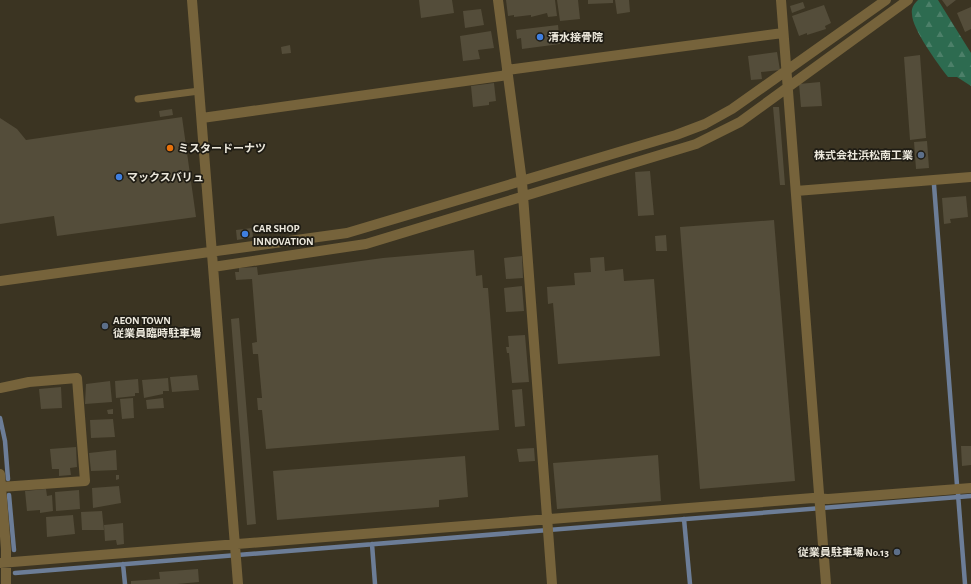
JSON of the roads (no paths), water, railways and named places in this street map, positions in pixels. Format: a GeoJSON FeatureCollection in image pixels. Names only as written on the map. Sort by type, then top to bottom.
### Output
{"type":"FeatureCollection","features":[{"type":"Feature","properties":{"kind":"street"},"geometry":{"type":"LineString","coordinates":[[192,0],[238,584]]}},
{"type":"Feature","properties":{"kind":"street"},"geometry":{"type":"LineString","coordinates":[[498,0],[522,182],[552,584]]}},
{"type":"Feature","properties":{"kind":"street"},"geometry":{"type":"LineString","coordinates":[[781,0],[826,584]]}},
{"type":"Feature","properties":{"kind":"street"},"geometry":{"type":"LineString","coordinates":[[0,281],[348,233],[522,182],[698,127],[732,109],[886,0]]}},
{"type":"Feature","properties":{"kind":"street"},"geometry":{"type":"LineString","coordinates":[[213,267],[356,246],[681,149],[706,140],[740,122],[908,0]]}},
{"type":"Feature","properties":{"kind":"street"},"geometry":{"type":"LineString","coordinates":[[202,118],[783,33]]}},
{"type":"Feature","properties":{"kind":"street"},"geometry":{"type":"LineString","coordinates":[[796,191],[971,177]]}},
{"type":"Feature","properties":{"kind":"street"},"geometry":{"type":"LineString","coordinates":[[0,388],[28,382],[77,378],[85,480],[1,487]]}},
{"type":"Feature","properties":{"kind":"street"},"geometry":{"type":"LineString","coordinates":[[0,474],[3,563],[6,584]]}},
{"type":"Feature","properties":{"kind":"street"},"geometry":{"type":"LineString","coordinates":[[3,563],[235,547],[971,488]]}},
{"type":"Feature","properties":{"kind":"lane"},"geometry":{"type":"LineString","coordinates":[[138,99],[199,91]]}},
{"type":"Feature","properties":{"kind":"waterway"},"geometry":{"type":"LineString","coordinates":[[934,185],[957,485]]}},
{"type":"Feature","properties":{"kind":"waterway"},"geometry":{"type":"LineString","coordinates":[[0,418],[5,441],[8,479]]}},
{"type":"Feature","properties":{"kind":"waterway"},"geometry":{"type":"LineString","coordinates":[[958,494],[965,584]]}},
{"type":"Feature","properties":{"kind":"waterway"},"geometry":{"type":"LineString","coordinates":[[9,495],[14,550]]}},
{"type":"Feature","properties":{"kind":"waterway"},"geometry":{"type":"LineString","coordinates":[[15,573],[971,496]]}},
{"type":"Feature","properties":{"kind":"waterway"},"geometry":{"type":"LineString","coordinates":[[684,519],[690,584]]}},
{"type":"Feature","properties":{"kind":"waterway"},"geometry":{"type":"LineString","coordinates":[[372,544],[375,584]]}},
{"type":"Feature","properties":{"kind":"waterway"},"geometry":{"type":"LineString","coordinates":[[123,564],[125,584]]}},
{"type":"Feature","properties":{"kind":"place","name":"清水接骨院"},"geometry":{"type":"Point","coordinates":[540,37]}},
{"type":"Feature","properties":{"kind":"place","name":"ミスタードーナツ"},"geometry":{"type":"Point","coordinates":[170,148]}},
{"type":"Feature","properties":{"kind":"place","name":"株式会社浜松南工業"},"geometry":{"type":"Point","coordinates":[921,155]}},
{"type":"Feature","properties":{"kind":"place","name":"マックスバリュ"},"geometry":{"type":"Point","coordinates":[119,177]}},
{"type":"Feature","properties":{"kind":"place","name":"CAR SHOP INNOVATION"},"geometry":{"type":"Point","coordinates":[245,234]}},
{"type":"Feature","properties":{"kind":"place","name":"AEON TOWN 従業員臨時駐車場"},"geometry":{"type":"Point","coordinates":[105,326]}},
{"type":"Feature","properties":{"kind":"place","name":"従業員駐車場 No.13"},"geometry":{"type":"Point","coordinates":[897,552]}}]}
